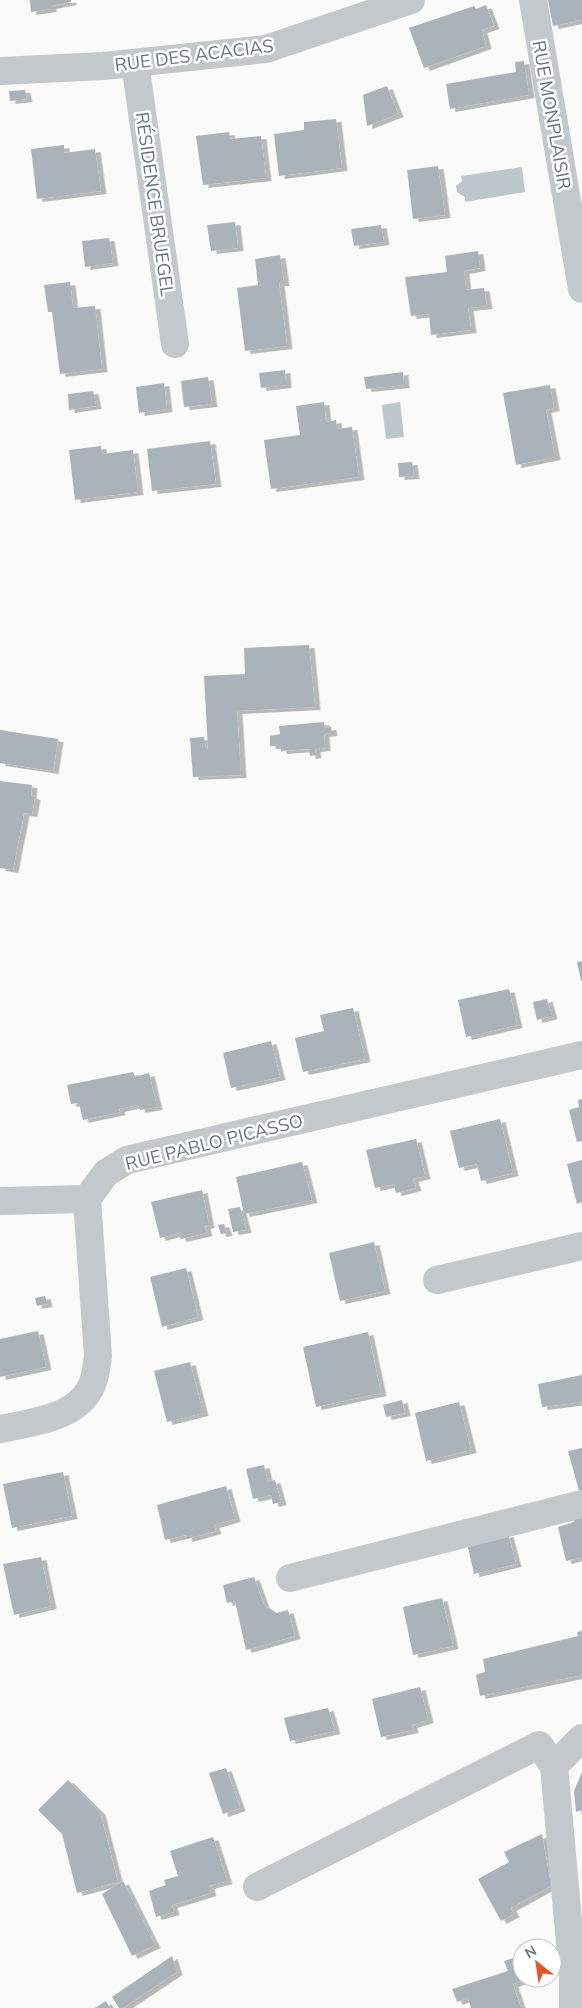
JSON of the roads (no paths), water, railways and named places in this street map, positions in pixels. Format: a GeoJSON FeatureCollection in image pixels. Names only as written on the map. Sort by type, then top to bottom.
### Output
{"type":"FeatureCollection","features":[{"type":"Feature","properties":{"kind":"street","name":"RUE DES ACACIAS"},"geometry":{"type":"LineString","coordinates":[[0,71],[135,63],[266,49],[360,8],[411,0]]}},
{"type":"Feature","properties":{"kind":"street","name":"RUE MONPLAISIR"},"geometry":{"type":"LineString","coordinates":[[533,0],[582,289]]}},
{"type":"Feature","properties":{"kind":"street","name":"RÉSIDENCE BRUEGEL"},"geometry":{"type":"LineString","coordinates":[[135,63],[175,344]]}},
{"type":"Feature","properties":{"kind":"street"},"geometry":{"type":"LineString","coordinates":[[0,65],[0,71]]}},
{"type":"Feature","properties":{"kind":"street","name":"RUE PABLO PICASSO"},"geometry":{"type":"LineString","coordinates":[[87,1199],[106,1173],[127,1160],[582,1054]]}},
{"type":"Feature","properties":{"kind":"street"},"geometry":{"type":"LineString","coordinates":[[0,1201],[87,1199],[98,1356],[94,1380],[79,1402],[55,1417],[0,1429]]}},
{"type":"Feature","properties":{"kind":"street"},"geometry":{"type":"LineString","coordinates":[[437,1280],[582,1246]]}},
{"type":"Feature","properties":{"kind":"street"},"geometry":{"type":"LineString","coordinates":[[290,1578],[582,1504]]}},
{"type":"Feature","properties":{"kind":"street"},"geometry":{"type":"LineString","coordinates":[[554,1766],[582,1738]]}},
{"type":"Feature","properties":{"kind":"street"},"geometry":{"type":"LineString","coordinates":[[256,1887],[539,1745],[554,1766],[573,1976],[573,2008]]}}]}
